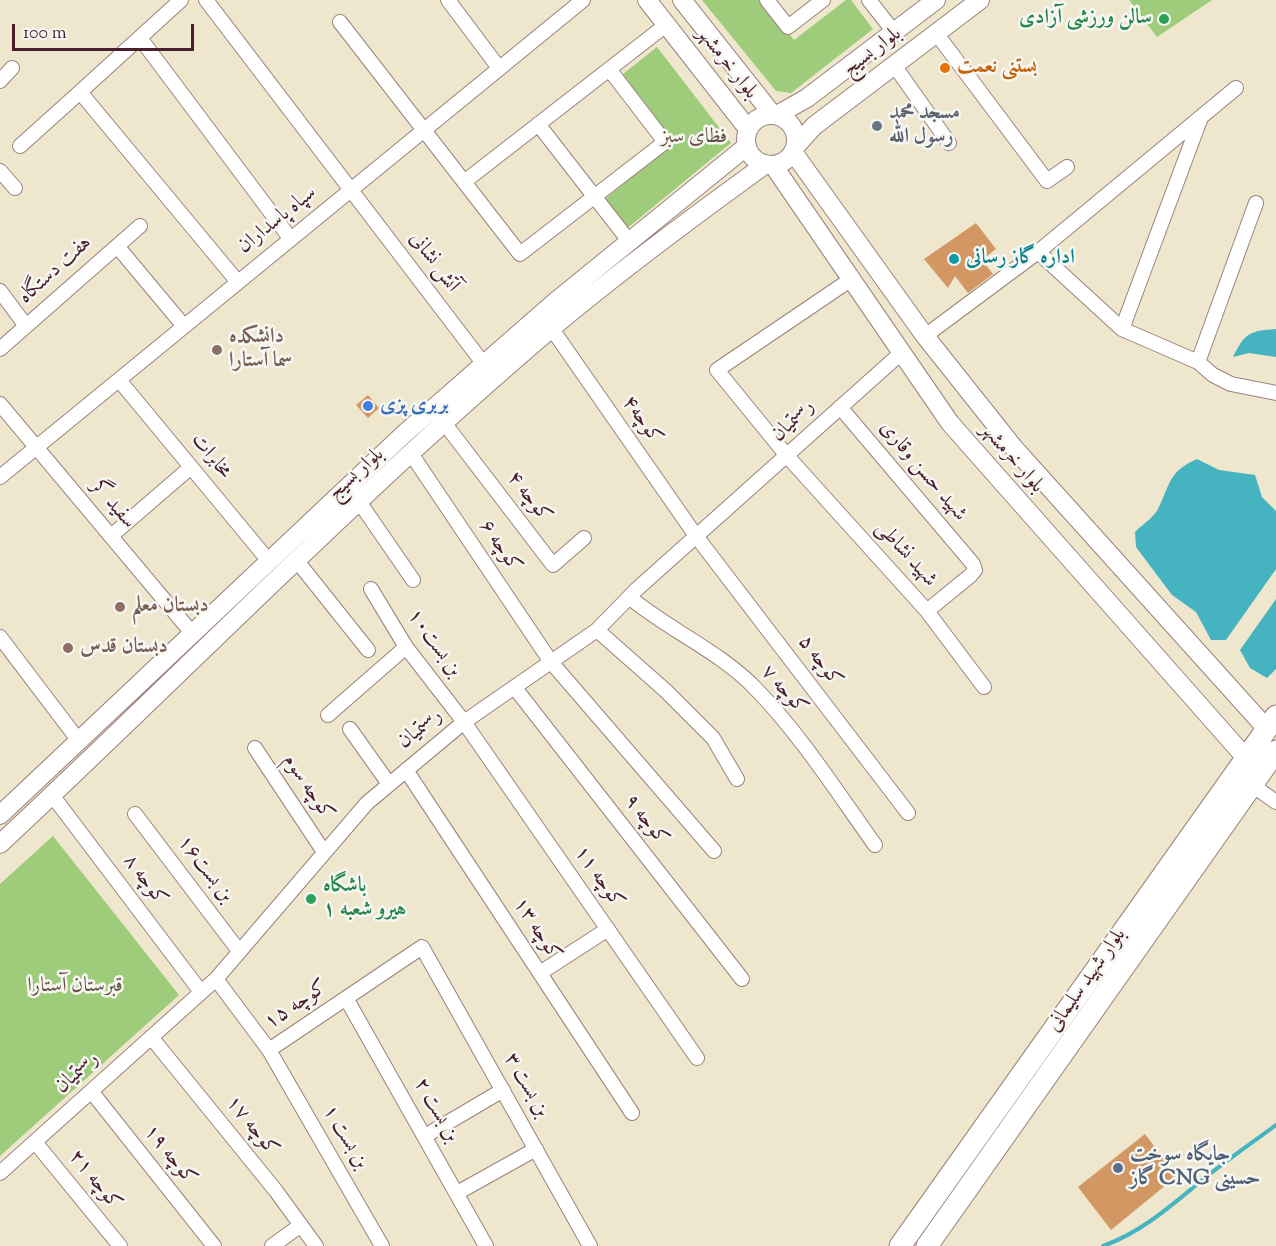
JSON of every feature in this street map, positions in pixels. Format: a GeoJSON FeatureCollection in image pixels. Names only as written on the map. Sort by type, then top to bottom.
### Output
{"type":"FeatureCollection","features":[{"type":"Feature","properties":{"kind":"highway","name":"بلوار شهید سلیمانی"},"geometry":{"type":"LineString","coordinates":[[900,1246],[1271,723]]}},
{"type":"Feature","properties":{"kind":"highway","name":"بلوار شهید سلیمانی"},"geometry":{"type":"LineString","coordinates":[[927,1246],[1276,751]]}},
{"type":"Feature","properties":{"kind":"main road","name":"بلوار خرمشهر"},"geometry":{"type":"LineString","coordinates":[[646,0],[748,137]]}},
{"type":"Feature","properties":{"kind":"main road","name":"بلوار خرمشهر"},"geometry":{"type":"LineString","coordinates":[[682,0],[775,115]]}},
{"type":"Feature","properties":{"kind":"main road","name":"بلوار بسیج"},"geometry":{"type":"LineString","coordinates":[[775,115],[807,98],[936,0]]}},
{"type":"Feature","properties":{"kind":"main road","name":"بلوار بسیج"},"geometry":{"type":"LineString","coordinates":[[794,149],[814,126],[980,0]]}},
{"type":"Feature","properties":{"kind":"main road"},"geometry":{"type":"LineString","coordinates":[[775,115],[784,118],[794,130],[794,149],[788,159],[769,165],[754,158],[748,137],[758,118],[775,115]]}},
{"type":"Feature","properties":{"kind":"main road","name":"بلوار بسیج"},"geometry":{"type":"LineString","coordinates":[[0,815],[268,560],[483,363],[629,241],[748,137]]}},
{"type":"Feature","properties":{"kind":"main road","name":"بلوار خرمشهر"},"geometry":{"type":"LineString","coordinates":[[794,149],[925,336],[1014,448],[1271,723]]}},
{"type":"Feature","properties":{"kind":"main road","name":"بلوار خرمشهر"},"geometry":{"type":"LineString","coordinates":[[769,165],[950,423],[1246,758]]}},
{"type":"Feature","properties":{"kind":"main road","name":"بلوار بسیج"},"geometry":{"type":"LineString","coordinates":[[0,844],[297,561],[493,380],[552,329],[769,165]]}},
{"type":"Feature","properties":{"kind":"main road"},"geometry":{"type":"LineString","coordinates":[[900,354],[925,336]]}},
{"type":"Feature","properties":{"kind":"main road"},"geometry":{"type":"LineString","coordinates":[[483,363],[493,380]]}},
{"type":"Feature","properties":{"kind":"main road"},"geometry":{"type":"LineString","coordinates":[[192,633],[206,648]]}},
{"type":"Feature","properties":{"kind":"street"},"geometry":{"type":"LineString","coordinates":[[20,146],[181,0]]}},
{"type":"Feature","properties":{"kind":"street","name":"آتش نشانی"},"geometry":{"type":"LineString","coordinates":[[206,0],[483,363]]}},
{"type":"Feature","properties":{"kind":"street"},"geometry":{"type":"LineString","coordinates":[[448,0],[499,68]]}},
{"type":"Feature","properties":{"kind":"street","name":"سپاه پاسداران"},"geometry":{"type":"LineString","coordinates":[[0,477],[583,0]]}},
{"type":"Feature","properties":{"kind":"street"},"geometry":{"type":"LineString","coordinates":[[767,0],[788,27],[823,0]]}},
{"type":"Feature","properties":{"kind":"street"},"geometry":{"type":"LineString","coordinates":[[869,0],[894,32]]}},
{"type":"Feature","properties":{"kind":"street"},"geometry":{"type":"LineString","coordinates":[[340,22],[520,254],[665,142],[609,69]]}},
{"type":"Feature","properties":{"kind":"street"},"geometry":{"type":"LineString","coordinates":[[464,182],[666,25]]}},
{"type":"Feature","properties":{"kind":"street"},"geometry":{"type":"LineString","coordinates":[[936,33],[1047,181],[1066,168]]}},
{"type":"Feature","properties":{"kind":"street"},"geometry":{"type":"LineString","coordinates":[[140,38],[290,238]]}},
{"type":"Feature","properties":{"kind":"street"},"geometry":{"type":"LineString","coordinates":[[894,65],[949,143]]}},
{"type":"Feature","properties":{"kind":"street"},"geometry":{"type":"LineString","coordinates":[[0,81],[12,68]]}},
{"type":"Feature","properties":{"kind":"street"},"geometry":{"type":"LineString","coordinates":[[925,336],[1038,252],[1236,88]]}},
{"type":"Feature","properties":{"kind":"street"},"geometry":{"type":"LineString","coordinates":[[80,92],[237,281]]}},
{"type":"Feature","properties":{"kind":"street"},"geometry":{"type":"LineString","coordinates":[[1122,329],[1201,117]]}},
{"type":"Feature","properties":{"kind":"street"},"geometry":{"type":"LineString","coordinates":[[538,124],[629,241]]}},
{"type":"Feature","properties":{"kind":"street"},"geometry":{"type":"LineString","coordinates":[[0,171],[15,188]]}},
{"type":"Feature","properties":{"kind":"street"},"geometry":{"type":"LineString","coordinates":[[1198,362],[1256,203]]}},
{"type":"Feature","properties":{"kind":"street","name":"هفت دستگاه"},"geometry":{"type":"LineString","coordinates":[[0,349],[140,226]]}},
{"type":"Feature","properties":{"kind":"street"},"geometry":{"type":"LineString","coordinates":[[117,246],[183,325]]}},
{"type":"Feature","properties":{"kind":"street"},"geometry":{"type":"LineString","coordinates":[[1038,252],[1122,329],[1198,362],[1213,375],[1231,384],[1276,393]]}},
{"type":"Feature","properties":{"kind":"street","name":"شهید نشاطی"},"geometry":{"type":"LineString","coordinates":[[850,280],[717,370],[788,457],[927,611],[984,687]]}},
{"type":"Feature","properties":{"kind":"street"},"geometry":{"type":"LineString","coordinates":[[0,291],[26,326]]}},
{"type":"Feature","properties":{"kind":"street","name":"کوچه۴"},"geometry":{"type":"LineString","coordinates":[[552,329],[696,536]]}},
{"type":"Feature","properties":{"kind":"street","name":"رستمیان"},"geometry":{"type":"LineString","coordinates":[[0,1173],[216,979],[367,803],[464,722],[597,630],[629,597],[788,457],[900,354]]}},
{"type":"Feature","properties":{"kind":"street","name":"مخابرات"},"geometry":{"type":"LineString","coordinates":[[119,380],[268,560]]}},
{"type":"Feature","properties":{"kind":"street","name":"سفید گر"},"geometry":{"type":"LineString","coordinates":[[0,404],[192,633]]}},
{"type":"Feature","properties":{"kind":"street","name":"شهید حسن وقاری"},"geometry":{"type":"LineString","coordinates":[[840,407],[973,564],[975,570],[971,575],[927,611]]}},
{"type":"Feature","properties":{"kind":"street","name":"کوچه ۴"},"geometry":{"type":"LineString","coordinates":[[445,424],[554,565],[584,538]]}},
{"type":"Feature","properties":{"kind":"street","name":"کوچه ۶"},"geometry":{"type":"LineString","coordinates":[[412,455],[551,662],[714,851]]}},
{"type":"Feature","properties":{"kind":"street"},"geometry":{"type":"LineString","coordinates":[[111,536],[191,467]]}},
{"type":"Feature","properties":{"kind":"street"},"geometry":{"type":"LineString","coordinates":[[360,503],[413,580]]}},
{"type":"Feature","properties":{"kind":"street","name":"کوچه ۵"},"geometry":{"type":"LineString","coordinates":[[696,536],[908,813]]}},
{"type":"Feature","properties":{"kind":"street"},"geometry":{"type":"LineString","coordinates":[[297,561],[368,650]]}},
{"type":"Feature","properties":{"kind":"street","name":"بن بست۱۰"},"geometry":{"type":"LineString","coordinates":[[371,589],[406,647],[464,722]]}},
{"type":"Feature","properties":{"kind":"street","name":"کوچه ۷"},"geometry":{"type":"LineString","coordinates":[[629,597],[704,646],[755,688],[816,761],[874,845]]}},
{"type":"Feature","properties":{"kind":"street"},"geometry":{"type":"LineString","coordinates":[[597,630],[666,691],[713,738],[737,779]]}},
{"type":"Feature","properties":{"kind":"street"},"geometry":{"type":"LineString","coordinates":[[0,637],[79,741]]}},
{"type":"Feature","properties":{"kind":"street"},"geometry":{"type":"LineString","coordinates":[[328,715],[406,647]]}},
{"type":"Feature","properties":{"kind":"street","name":"کوچه ۹"},"geometry":{"type":"LineString","coordinates":[[515,688],[742,979]]}},
{"type":"Feature","properties":{"kind":"street","name":"کوچه ۱۱"},"geometry":{"type":"LineString","coordinates":[[464,722],[697,1058]]}},
{"type":"Feature","properties":{"kind":"street"},"geometry":{"type":"LineString","coordinates":[[350,729],[389,784]]}},
{"type":"Feature","properties":{"kind":"street","name":"کوچه سوم"},"geometry":{"type":"LineString","coordinates":[[255,748],[324,852]]}},
{"type":"Feature","properties":{"kind":"street","name":"کوچه ۱۳"},"geometry":{"type":"LineString","coordinates":[[406,770],[632,1113]]}},
{"type":"Feature","properties":{"kind":"street"},"geometry":{"type":"LineString","coordinates":[[1252,784],[1276,802]]}},
{"type":"Feature","properties":{"kind":"street","name":"کوچه ۸"},"geometry":{"type":"LineString","coordinates":[[52,795],[201,992]]}},
{"type":"Feature","properties":{"kind":"street","name":"بن بست۱۶"},"geometry":{"type":"LineString","coordinates":[[135,814],[239,951]]}},
{"type":"Feature","properties":{"kind":"street"},"geometry":{"type":"LineString","coordinates":[[540,973],[608,930]]}},
{"type":"Feature","properties":{"kind":"street","name":"کوچه ۱۵"},"geometry":{"type":"LineString","coordinates":[[216,979],[269,1050],[422,947]]}},
{"type":"Feature","properties":{"kind":"street","name":"بن بست ۳"},"geometry":{"type":"LineString","coordinates":[[422,947],[590,1246]]}},
{"type":"Feature","properties":{"kind":"street","name":"بن بست ۲"},"geometry":{"type":"LineString","coordinates":[[346,998],[486,1246]]}},
{"type":"Feature","properties":{"kind":"street","name":"کوچه ۱۷"},"geometry":{"type":"LineString","coordinates":[[151,1037],[316,1246]]}},
{"type":"Feature","properties":{"kind":"street","name":"بن بست ۱"},"geometry":{"type":"LineString","coordinates":[[269,1050],[382,1246]]}},
{"type":"Feature","properties":{"kind":"street"},"geometry":{"type":"LineString","coordinates":[[424,1136],[503,1090]]}},
{"type":"Feature","properties":{"kind":"street","name":"کوچه ۱۹"},"geometry":{"type":"LineString","coordinates":[[91,1092],[214,1246]]}},
{"type":"Feature","properties":{"kind":"street","name":"کوچه ۲۱"},"geometry":{"type":"LineString","coordinates":[[35,1142],[120,1246]]}},
{"type":"Feature","properties":{"kind":"street"},"geometry":{"type":"LineString","coordinates":[[457,1193],[536,1149]]}},
{"type":"Feature","properties":{"kind":"street"},"geometry":{"type":"LineString","coordinates":[[272,1246],[301,1225]]}},
{"type":"Feature","properties":{"kind":"green space"},"geometry":{"type":"Polygon","coordinates":[[[702,0],[763,0],[794,40],[846,0],[851,0],[873,29],[791,93],[776,91],[702,0]]]}},
{"type":"Feature","properties":{"kind":"green space","name":"سالن ورزشی آزادی"},"geometry":{"type":"Polygon","coordinates":[[[1129,0],[1212,0],[1157,37],[1129,0]]]}},
{"type":"Feature","properties":{"kind":"green space","name":"فظای سبز"},"geometry":{"type":"Polygon","coordinates":[[[657,47],[731,143],[625,230],[604,200],[669,145],[623,74],[657,47]]]}},
{"type":"Feature","properties":{"kind":"green space","name":"قبرستان آستارا"},"geometry":{"type":"Polygon","coordinates":[[[53,836],[179,995],[0,1156],[0,884],[53,836]]]}},
{"type":"Feature","properties":{"kind":"water"},"geometry":{"type":"Polygon","coordinates":[[[1276,329],[1276,357],[1249,353],[1233,357],[1249,335],[1254,332],[1276,329]]]}},
{"type":"Feature","properties":{"kind":"water"},"geometry":{"type":"Polygon","coordinates":[[[1197,459],[1219,470],[1255,475],[1262,497],[1276,511],[1276,569],[1226,640],[1211,640],[1196,612],[1172,595],[1136,547],[1135,532],[1156,512],[1175,474],[1197,459]]]}},
{"type":"Feature","properties":{"kind":"water"},"geometry":{"type":"Polygon","coordinates":[[[1276,599],[1276,669],[1267,678],[1250,668],[1240,650],[1276,599]]]}},
{"type":"Feature","properties":{"kind":"building","name":"اداره گاز رسانی"},"geometry":{"type":"Polygon","coordinates":[[[976,223],[996,249],[982,260],[993,274],[968,293],[955,276],[948,288],[924,259],[976,223]]]}},
{"type":"Feature","properties":{"kind":"building","name":"بربری پزی"},"geometry":{"type":"Polygon","coordinates":[[[368,395],[379,408],[368,418],[356,405],[368,395]]]}},
{"type":"Feature","properties":{"kind":"building"},"geometry":{"type":"Polygon","coordinates":[[[1145,1134],[1177,1176],[1111,1230],[1078,1187],[1145,1134]]]}},
{"type":"Feature","properties":{"kind":"waterway"},"geometry":{"type":"LineString","coordinates":[[1103,1246],[1128,1235],[1152,1220],[1276,1125]]}},
{"type":"Feature","properties":{"kind":"place","name":"سالن ورزشی آزادی"},"geometry":{"type":"Point","coordinates":[1164,19]}},
{"type":"Feature","properties":{"kind":"place","name":"بستنی نعمت"},"geometry":{"type":"Point","coordinates":[945,68]}},
{"type":"Feature","properties":{"kind":"place","name":"مسجد محمد رسول الله"},"geometry":{"type":"Point","coordinates":[877,126]}},
{"type":"Feature","properties":{"kind":"place","name":"اداره گاز رسانی"},"geometry":{"type":"Point","coordinates":[954,259]}},
{"type":"Feature","properties":{"kind":"place","name":"دانشکده سما آستارا"},"geometry":{"type":"Point","coordinates":[217,350]}},
{"type":"Feature","properties":{"kind":"place","name":"بربری پزی"},"geometry":{"type":"Point","coordinates":[368,406]}},
{"type":"Feature","properties":{"kind":"place","name":"دبستان معلم"},"geometry":{"type":"Point","coordinates":[120,607]}},
{"type":"Feature","properties":{"kind":"place","name":"دبستان قدس"},"geometry":{"type":"Point","coordinates":[68,648]}},
{"type":"Feature","properties":{"kind":"place","name":"باشگاه هیرو شعبه ۱"},"geometry":{"type":"Point","coordinates":[311,899]}},
{"type":"Feature","properties":{"kind":"place","name":"جایگاه سوخت گاز CNG حسینی"},"geometry":{"type":"Point","coordinates":[1118,1168]}}]}
